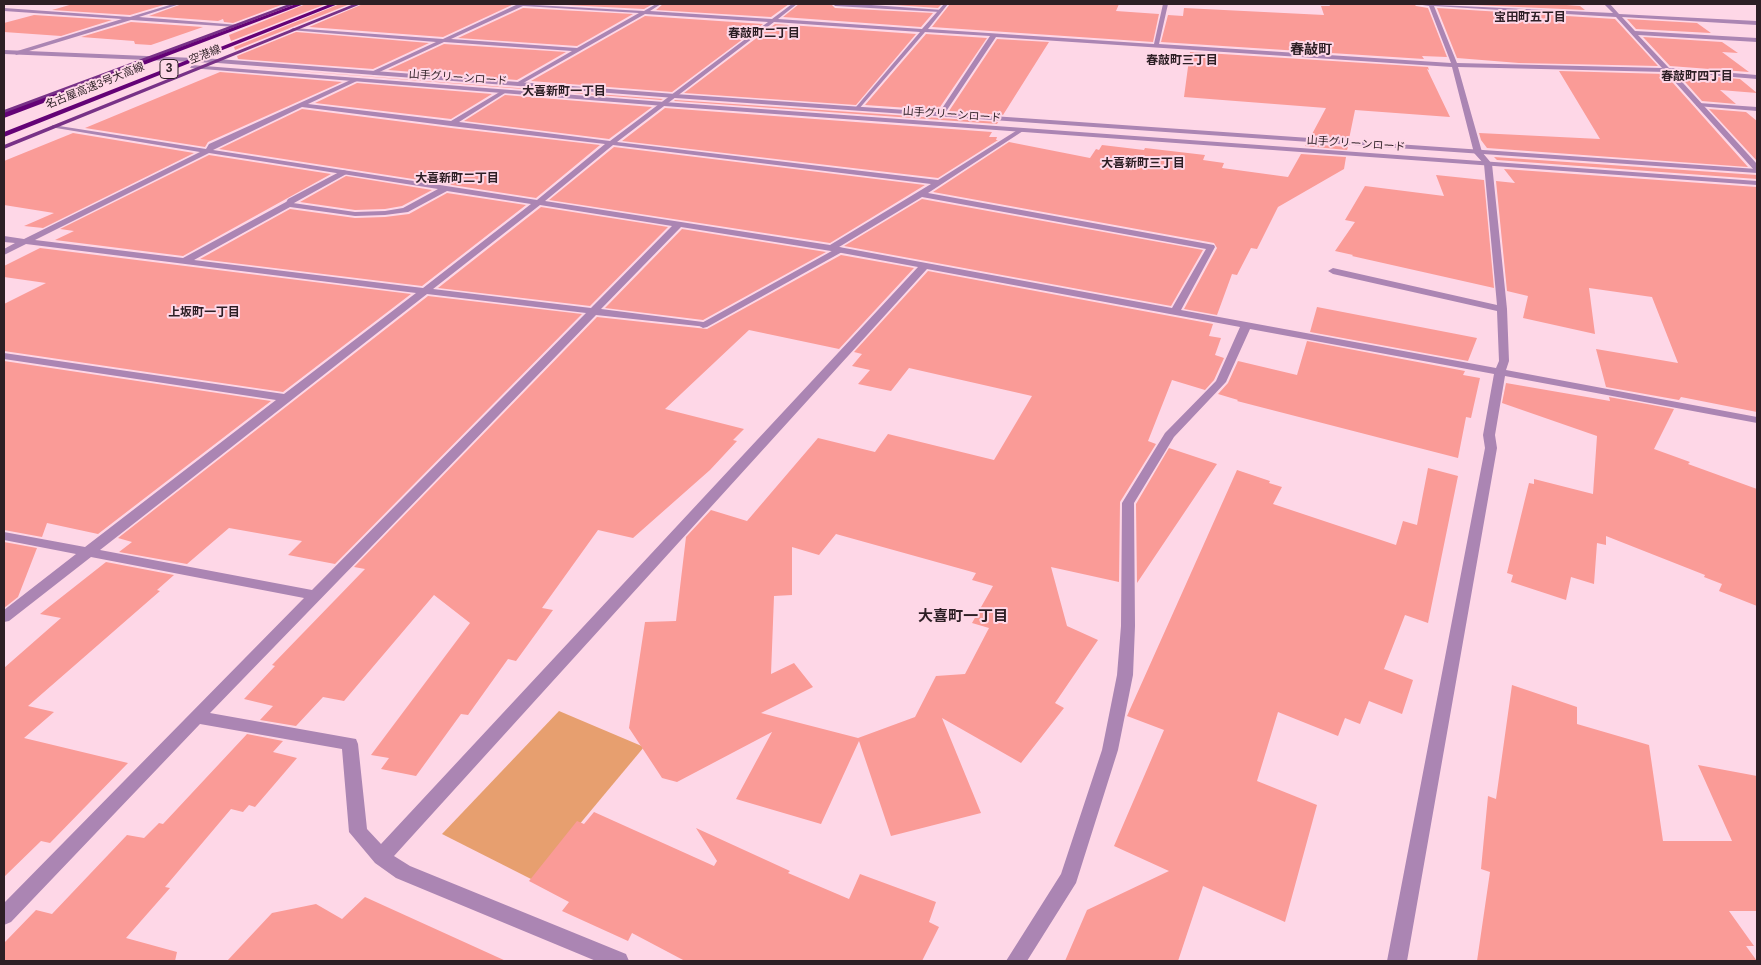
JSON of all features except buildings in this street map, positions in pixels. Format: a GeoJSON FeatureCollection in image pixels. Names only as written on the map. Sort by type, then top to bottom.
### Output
{"type":"FeatureCollection","features":[{"type":"Feature","properties":{"kind":"highway"},"geometry":{"type":"LineString","coordinates":[[211,35],[302,4]]}},
{"type":"Feature","properties":{"kind":"highway","name":"名古屋高速3号大高線"},"geometry":{"type":"LineString","coordinates":[[4,116],[302,4]]}},
{"type":"Feature","properties":{"kind":"highway","name":"名古屋高速3号大高線"},"geometry":{"type":"LineString","coordinates":[[4,135],[335,4]]}},
{"type":"Feature","properties":{"kind":"main road","name":"空港線"},"geometry":{"type":"LineString","coordinates":[[4,112],[293,4]]}},
{"type":"Feature","properties":{"kind":"main road","name":"空港線"},"geometry":{"type":"LineString","coordinates":[[4,147],[358,4]]}},
{"type":"Feature","properties":{"kind":"street"},"geometry":{"type":"LineString","coordinates":[[16,52],[177,4]]}},
{"type":"Feature","properties":{"kind":"street"},"geometry":{"type":"LineString","coordinates":[[518,4],[1456,65],[1668,70],[1757,77]]}},
{"type":"Feature","properties":{"kind":"street"},"geometry":{"type":"LineString","coordinates":[[373,73],[523,4]]}},
{"type":"Feature","properties":{"kind":"street"},"geometry":{"type":"LineString","coordinates":[[518,84],[659,4]]}},
{"type":"Feature","properties":{"kind":"street"},"geometry":{"type":"LineString","coordinates":[[4,617],[539,202],[611,143],[795,4]]}},
{"type":"Feature","properties":{"kind":"street"},"geometry":{"type":"LineString","coordinates":[[835,4],[940,10]]}},
{"type":"Feature","properties":{"kind":"street"},"geometry":{"type":"LineString","coordinates":[[858,108],[946,4]]}},
{"type":"Feature","properties":{"kind":"street"},"geometry":{"type":"LineString","coordinates":[[1156,46],[1166,4]]}},
{"type":"Feature","properties":{"kind":"street"},"geometry":{"type":"LineString","coordinates":[[1418,4],[1757,23]]}},
{"type":"Feature","properties":{"kind":"street"},"geometry":{"type":"LineString","coordinates":[[1397,961],[1491,448],[1489,435],[1500,372],[1504,361],[1502,309],[1488,164],[1478,153],[1456,65],[1431,4]]}},
{"type":"Feature","properties":{"kind":"street"},"geometry":{"type":"LineString","coordinates":[[1607,4],[1757,170]]}},
{"type":"Feature","properties":{"kind":"street"},"geometry":{"type":"LineString","coordinates":[[4,10],[236,25]]}},
{"type":"Feature","properties":{"kind":"street"},"geometry":{"type":"LineString","coordinates":[[294,30],[579,50]]}},
{"type":"Feature","properties":{"kind":"street"},"geometry":{"type":"LineString","coordinates":[[1634,33],[1757,40]]}},
{"type":"Feature","properties":{"kind":"street"},"geometry":{"type":"LineString","coordinates":[[942,113],[994,35]]}},
{"type":"Feature","properties":{"kind":"street","name":"山手グリーンロード"},"geometry":{"type":"LineString","coordinates":[[4,52],[218,61],[675,96],[942,113],[1478,153],[1757,170]]}},
{"type":"Feature","properties":{"kind":"street","name":"山手グリーンロード"},"geometry":{"type":"LineString","coordinates":[[146,59],[197,68],[503,92],[1757,183]]}},
{"type":"Feature","properties":{"kind":"street"},"geometry":{"type":"LineString","coordinates":[[4,252],[208,151],[212,146],[355,80]]}},
{"type":"Feature","properties":{"kind":"street"},"geometry":{"type":"LineString","coordinates":[[451,124],[503,92]]}},
{"type":"Feature","properties":{"kind":"street"},"geometry":{"type":"LineString","coordinates":[[300,105],[939,183]]}},
{"type":"Feature","properties":{"kind":"street"},"geometry":{"type":"LineString","coordinates":[[1699,105],[1757,109]]}},
{"type":"Feature","properties":{"kind":"street"},"geometry":{"type":"LineString","coordinates":[[53,127],[835,249],[1757,420]]}},
{"type":"Feature","properties":{"kind":"street"},"geometry":{"type":"LineString","coordinates":[[4,239],[703,326],[835,249],[1021,130]]}},
{"type":"Feature","properties":{"kind":"street"},"geometry":{"type":"LineString","coordinates":[[185,261],[346,172]]}},
{"type":"Feature","properties":{"kind":"street"},"geometry":{"type":"LineString","coordinates":[[289,204],[355,214],[385,213],[405,210],[446,188]]}},
{"type":"Feature","properties":{"kind":"street"},"geometry":{"type":"LineString","coordinates":[[921,194],[1211,246],[1174,313]]}},
{"type":"Feature","properties":{"kind":"street"},"geometry":{"type":"LineString","coordinates":[[4,916],[315,595],[679,224]]}},
{"type":"Feature","properties":{"kind":"street"},"geometry":{"type":"LineString","coordinates":[[381,857],[924,266]]}},
{"type":"Feature","properties":{"kind":"street"},"geometry":{"type":"LineString","coordinates":[[1333,271],[1502,309]]}},
{"type":"Feature","properties":{"kind":"street"},"geometry":{"type":"LineString","coordinates":[[1016,961],[1068,877],[1110,750],[1125,675],[1128,626],[1128,503],[1169,435],[1221,382],[1246,326]]}},
{"type":"Feature","properties":{"kind":"street"},"geometry":{"type":"LineString","coordinates":[[4,356],[286,398]]}},
{"type":"Feature","properties":{"kind":"street"},"geometry":{"type":"LineString","coordinates":[[4,536],[315,595]]}},
{"type":"Feature","properties":{"kind":"street"},"geometry":{"type":"LineString","coordinates":[[196,717],[350,744],[358,832],[381,857],[403,872],[618,961]]}},
{"type":"Feature","properties":{"kind":"shaded area"},"geometry":{"type":"Polygon","coordinates":[[[559,711],[644,747],[533,880],[442,834],[559,711]]]}},
{"type":"Feature","properties":{"kind":"district","name":"宝田町五丁目"},"geometry":{"type":"Point","coordinates":[1530,18]}},
{"type":"Feature","properties":{"kind":"district","name":"春敲町二丁目"},"geometry":{"type":"Point","coordinates":[764,34]}},
{"type":"Feature","properties":{"kind":"district","name":"春敲町"},"geometry":{"type":"Point","coordinates":[1311,50]}},
{"type":"Feature","properties":{"kind":"district","name":"春敲町三丁目"},"geometry":{"type":"Point","coordinates":[1182,61]}},
{"type":"Feature","properties":{"kind":"district","name":"春敲町四丁目"},"geometry":{"type":"Point","coordinates":[1697,77]}},
{"type":"Feature","properties":{"kind":"district","name":"大喜新町一丁目"},"geometry":{"type":"Point","coordinates":[564,92]}},
{"type":"Feature","properties":{"kind":"district","name":"大喜新町三丁目"},"geometry":{"type":"Point","coordinates":[1143,164]}},
{"type":"Feature","properties":{"kind":"district","name":"大喜新町二丁目"},"geometry":{"type":"Point","coordinates":[457,179]}},
{"type":"Feature","properties":{"kind":"district","name":"上坂町一丁目"},"geometry":{"type":"Point","coordinates":[204,313]}},
{"type":"Feature","properties":{"kind":"district","name":"大喜町一丁目"},"geometry":{"type":"Point","coordinates":[963,617]}}]}
